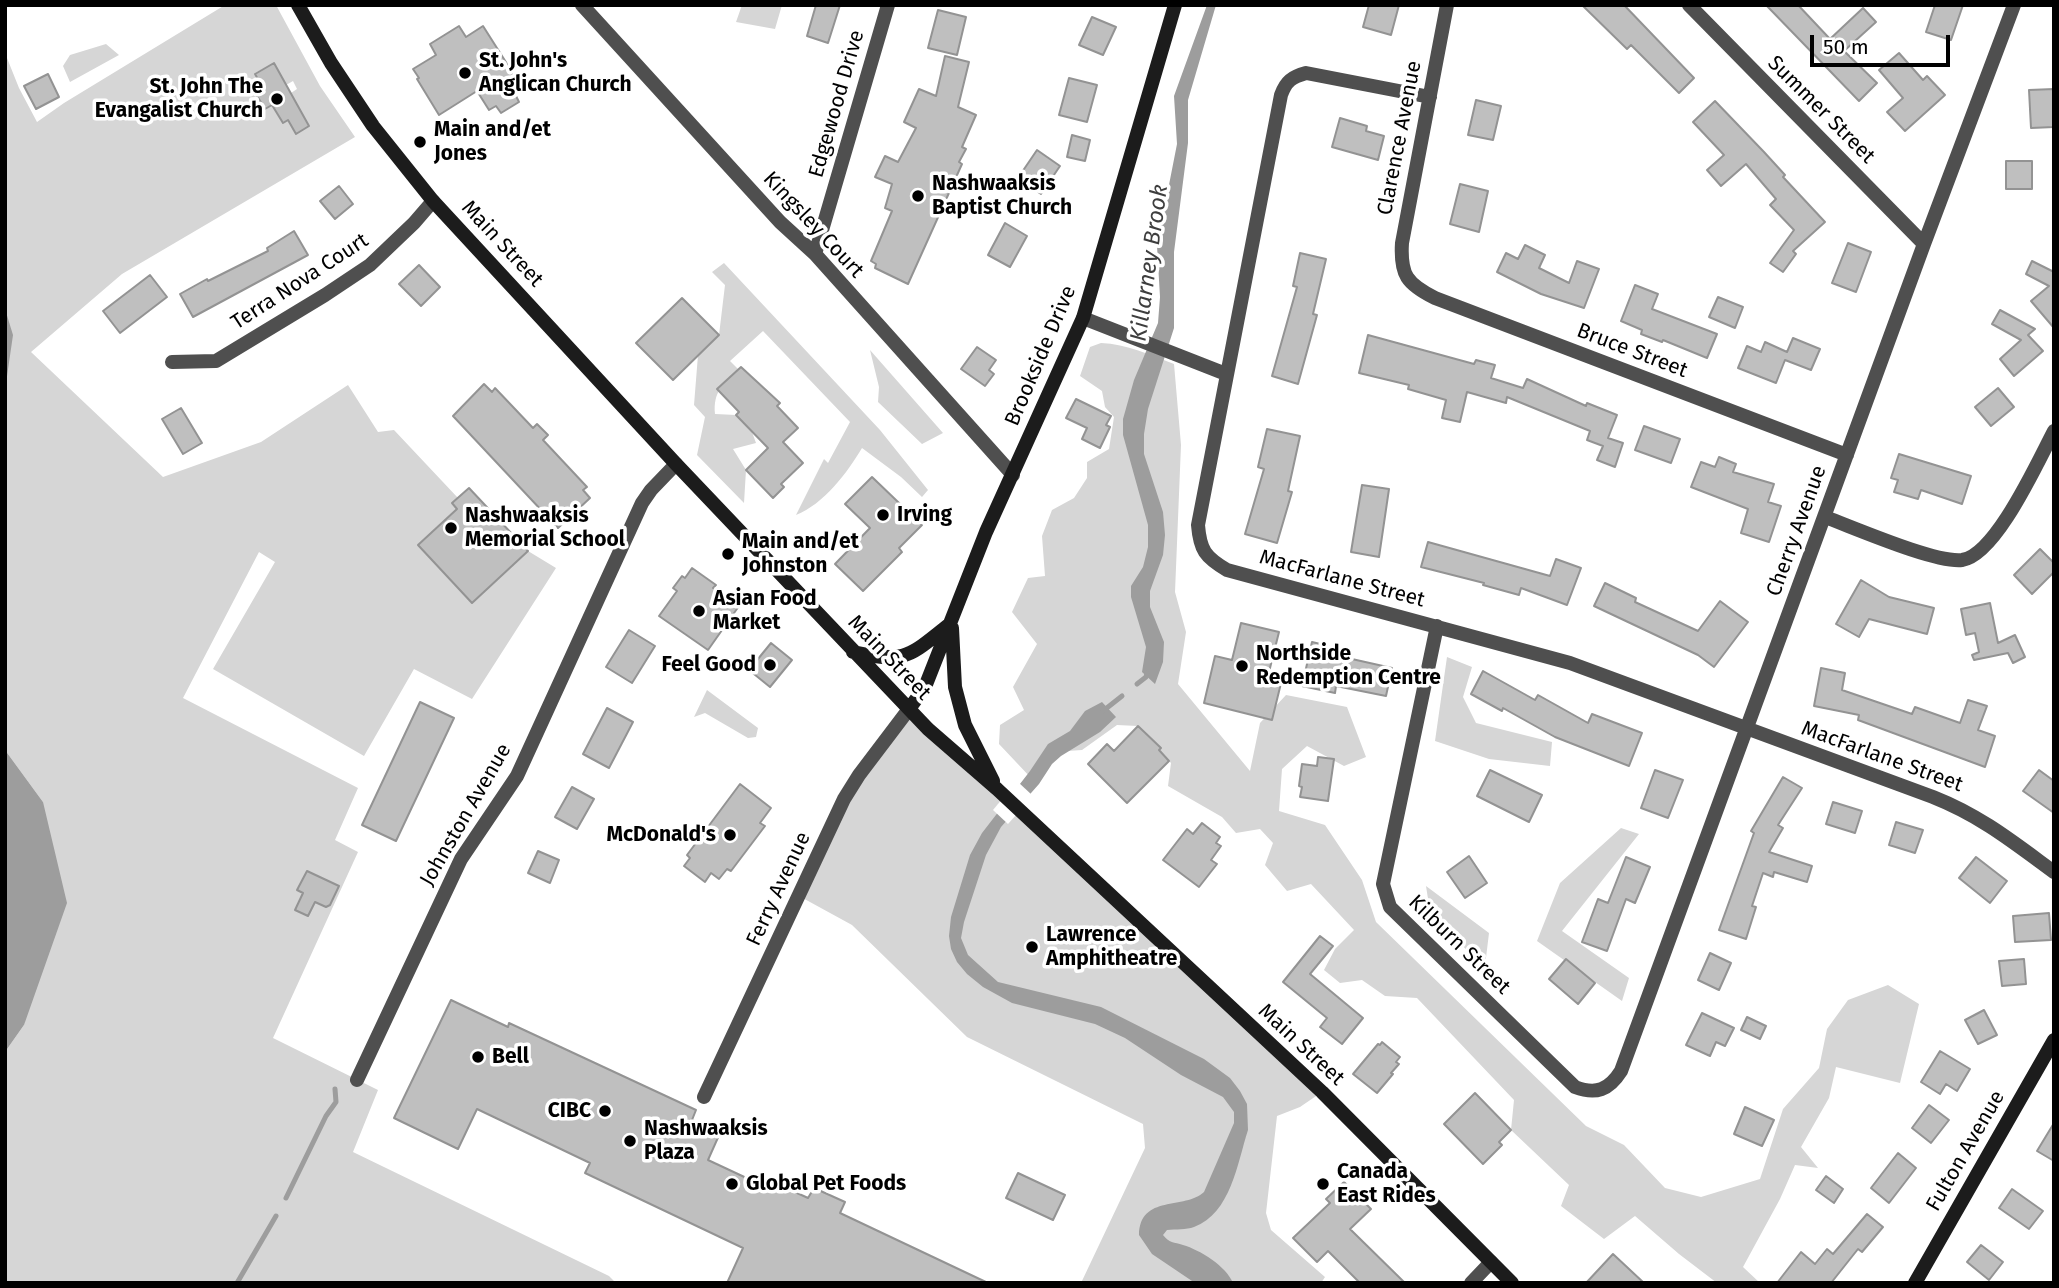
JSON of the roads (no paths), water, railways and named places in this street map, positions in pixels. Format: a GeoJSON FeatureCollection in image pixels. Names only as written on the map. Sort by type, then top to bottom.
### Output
{"type":"FeatureCollection","features":[{"type":"Feature","properties":{"kind":"main road","name":"Main Street"},"geometry":{"type":"LineString","coordinates":[[298,5],[331,63],[373,125],[433,201],[852,652],[909,709],[1328,1098],[1512,1283]]}},
{"type":"Feature","properties":{"kind":"main road","name":"Brookside Drive"},"geometry":{"type":"LineString","coordinates":[[909,709],[925,687],[982,542],[1083,318],[1175,5]]}},
{"type":"Feature","properties":{"kind":"main road"},"geometry":{"type":"LineString","coordinates":[[852,652],[880,658],[902,658],[951,623]]}},
{"type":"Feature","properties":{"kind":"main road"},"geometry":{"type":"LineString","coordinates":[[951,623],[956,687],[964,725],[997,789]]}},
{"type":"Feature","properties":{"kind":"main road","name":"Fulton Avenue"},"geometry":{"type":"LineString","coordinates":[[1914,1283],[2054,1040]]}},
{"type":"Feature","properties":{"kind":"street","name":"Kingsley Court"},"geometry":{"type":"LineString","coordinates":[[582,5],[779,222],[816,254],[1013,475]]}},
{"type":"Feature","properties":{"kind":"street","name":"Edgewood Drive"},"geometry":{"type":"LineString","coordinates":[[816,254],[888,5]]}},
{"type":"Feature","properties":{"kind":"street","name":"Clarence Avenue"},"geometry":{"type":"LineString","coordinates":[[1407,279],[1401,262],[1402,243],[1447,5]]}},
{"type":"Feature","properties":{"kind":"street","name":"Summer Street"},"geometry":{"type":"LineString","coordinates":[[1689,5],[1924,244]]}},
{"type":"Feature","properties":{"kind":"street","name":"Cherry Avenue"},"geometry":{"type":"LineString","coordinates":[[1621,1071],[2014,5]]}},
{"type":"Feature","properties":{"kind":"street","name":"MacFarlane Street"},"geometry":{"type":"LineString","coordinates":[[1430,97],[1306,74],[1294,76],[1285,84],[1280,95],[1198,524],[1199,544],[1210,559],[1227,570],[1570,663],[1966,810],[1997,829],[2054,872]]}},
{"type":"Feature","properties":{"kind":"street","name":"Terra Nova Court"},"geometry":{"type":"LineString","coordinates":[[172,362],[216,362],[325,295],[370,265],[433,201]]}},
{"type":"Feature","properties":{"kind":"street","name":"Bruce Street"},"geometry":{"type":"LineString","coordinates":[[1407,279],[1419,290],[1436,298],[1847,455]]}},
{"type":"Feature","properties":{"kind":"street"},"geometry":{"type":"LineString","coordinates":[[1083,318],[1226,374]]}},
{"type":"Feature","properties":{"kind":"street"},"geometry":{"type":"LineString","coordinates":[[1825,517],[1942,559],[1965,560],[1985,548],[2000,529],[2054,432]]}},
{"type":"Feature","properties":{"kind":"street","name":"Johnston Avenue"},"geometry":{"type":"LineString","coordinates":[[357,1080],[461,859],[517,776],[642,503],[676,464]]}},
{"type":"Feature","properties":{"kind":"street","name":"Kilburn Street"},"geometry":{"type":"LineString","coordinates":[[1437,626],[1383,884],[1391,907],[1575,1087],[1588,1092],[1601,1090],[1614,1083],[1621,1071]]}},
{"type":"Feature","properties":{"kind":"street","name":"Ferry Avenue"},"geometry":{"type":"LineString","coordinates":[[704,1097],[845,799],[859,775],[909,709]]}},
{"type":"Feature","properties":{"kind":"street"},"geometry":{"type":"LineString","coordinates":[[1471,1283],[1491,1262]]}},
{"type":"Feature","properties":{"kind":"waterway","name":"Killarney Brook"},"geometry":{"type":"LineString","coordinates":[[1137,684],[1147,673]]}},
{"type":"Feature","properties":{"kind":"waterway","name":"Killarney Brook"},"geometry":{"type":"LineString","coordinates":[[1103,711],[1122,696]]}},
{"type":"Feature","properties":{"kind":"waterway"},"geometry":{"type":"LineString","coordinates":[[286,1198],[326,1116],[336,1102],[335,1089]]}},
{"type":"Feature","properties":{"kind":"waterway"},"geometry":{"type":"LineString","coordinates":[[237,1283],[276,1216]]}},
{"type":"Feature","properties":{"kind":"place","name":"St. John's Anglican Church"},"geometry":{"type":"Point","coordinates":[465,73]}},
{"type":"Feature","properties":{"kind":"place","name":"St. John The Evangalist Church"},"geometry":{"type":"Point","coordinates":[277,99]}},
{"type":"Feature","properties":{"kind":"place","name":"Main and/et Jones"},"geometry":{"type":"Point","coordinates":[420,142]}},
{"type":"Feature","properties":{"kind":"place","name":"Nashwaaksis Baptist Church"},"geometry":{"type":"Point","coordinates":[918,196]}},
{"type":"Feature","properties":{"kind":"place","name":"Irving"},"geometry":{"type":"Point","coordinates":[883,515]}},
{"type":"Feature","properties":{"kind":"place","name":"Nashwaaksis Memorial School"},"geometry":{"type":"Point","coordinates":[451,528]}},
{"type":"Feature","properties":{"kind":"place","name":"Main and/et Johnston"},"geometry":{"type":"Point","coordinates":[728,554]}},
{"type":"Feature","properties":{"kind":"place","name":"Asian Food Market"},"geometry":{"type":"Point","coordinates":[699,611]}},
{"type":"Feature","properties":{"kind":"place","name":"Feel Good"},"geometry":{"type":"Point","coordinates":[770,665]}},
{"type":"Feature","properties":{"kind":"place","name":"Northside Redemption Centre"},"geometry":{"type":"Point","coordinates":[1242,666]}},
{"type":"Feature","properties":{"kind":"place","name":"McDonald's"},"geometry":{"type":"Point","coordinates":[730,835]}},
{"type":"Feature","properties":{"kind":"place","name":"Lawrence Amphitheatre"},"geometry":{"type":"Point","coordinates":[1032,947]}},
{"type":"Feature","properties":{"kind":"place","name":"Bell"},"geometry":{"type":"Point","coordinates":[478,1057]}},
{"type":"Feature","properties":{"kind":"place","name":"CIBC"},"geometry":{"type":"Point","coordinates":[605,1111]}},
{"type":"Feature","properties":{"kind":"place","name":"Nashwaaksis Plaza"},"geometry":{"type":"Point","coordinates":[630,1141]}},
{"type":"Feature","properties":{"kind":"place","name":"Global Pet Foods"},"geometry":{"type":"Point","coordinates":[732,1184]}},
{"type":"Feature","properties":{"kind":"place","name":"Canada East Rides"},"geometry":{"type":"Point","coordinates":[1323,1184]}}]}
